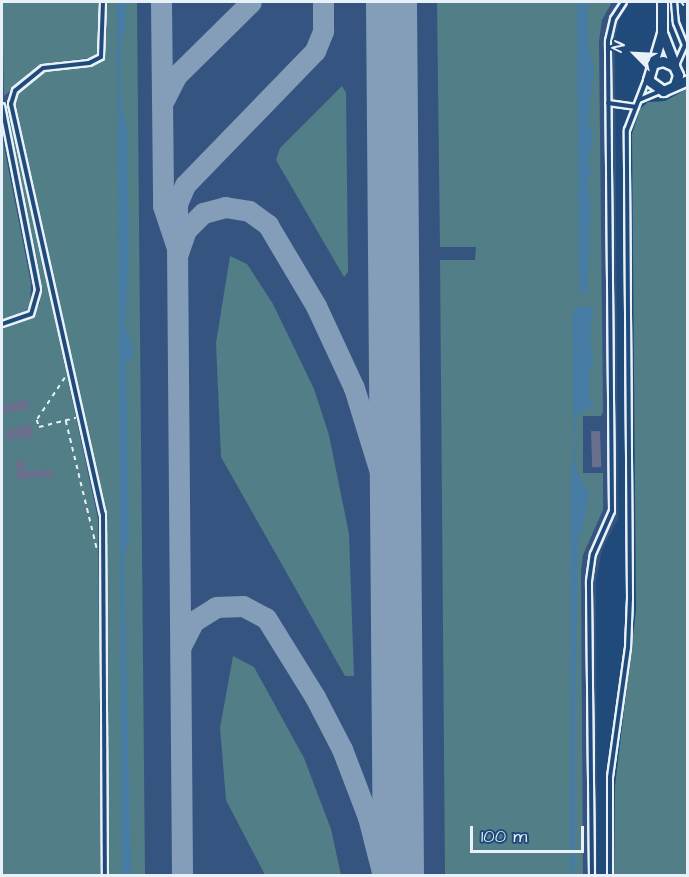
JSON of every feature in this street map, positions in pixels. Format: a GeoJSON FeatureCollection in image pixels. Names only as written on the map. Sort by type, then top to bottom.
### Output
{"type":"FeatureCollection","features":[{"type":"Feature","properties":{"kind":"street"},"geometry":{"type":"LineString","coordinates":[[662,2],[662,33],[648,78],[653,87],[660,91],[687,80]]}},
{"type":"Feature","properties":{"kind":"street"},"geometry":{"type":"LineString","coordinates":[[662,33],[675,66],[675,85]]}},
{"type":"Feature","properties":{"kind":"street"},"geometry":{"type":"LineString","coordinates":[[652,64],[663,61],[687,72]]}},
{"type":"Feature","properties":{"kind":"lane"},"geometry":{"type":"LineString","coordinates":[[103,2],[101,57],[89,63],[43,68],[15,91],[12,104],[103,514],[105,876]]}},
{"type":"Feature","properties":{"kind":"lane"},"geometry":{"type":"LineString","coordinates":[[591,876],[589,582],[593,554],[612,511],[608,103],[610,30],[624,2]]}},
{"type":"Feature","properties":{"kind":"lane"},"geometry":{"type":"LineString","coordinates":[[674,2],[685,45],[675,66]]}},
{"type":"Feature","properties":{"kind":"lane"},"geometry":{"type":"LineString","coordinates":[[610,876],[610,777],[628,648],[630,599],[627,130],[634,107],[639,101],[648,78]]}},
{"type":"Feature","properties":{"kind":"lane"},"geometry":{"type":"LineString","coordinates":[[639,101],[660,91]]}},
{"type":"Feature","properties":{"kind":"lane"},"geometry":{"type":"LineString","coordinates":[[608,103],[634,107]]}},
{"type":"Feature","properties":{"kind":"lane"},"geometry":{"type":"LineString","coordinates":[[2,106],[38,290],[32,314],[2,324]]}},
{"type":"Feature","properties":{"kind":"path"},"geometry":{"type":"LineString","coordinates":[[681,2],[687,10]]}},
{"type":"Feature","properties":{"kind":"path"},"geometry":{"type":"LineString","coordinates":[[70,370],[37,420],[39,427],[81,417]]}},
{"type":"Feature","properties":{"kind":"path"},"geometry":{"type":"LineString","coordinates":[[66,421],[104,567]]}},
{"type":"Feature","properties":{"kind":"shaded area"},"geometry":{"type":"Polygon","coordinates":[[[2,2],[630,2],[619,19],[615,40],[618,519],[602,550],[596,582],[597,875],[2,876],[2,2]]]}},
{"type":"Feature","properties":{"kind":"shaded area"},"geometry":{"type":"Polygon","coordinates":[[[117,2],[126,2],[125,29],[121,41],[121,106],[127,129],[129,249],[125,327],[133,347],[133,356],[126,361],[129,538],[124,557],[131,876],[122,875],[117,2]]]}},
{"type":"Feature","properties":{"kind":"shaded area"},"geometry":{"type":"Polygon","coordinates":[[[577,2],[587,2],[588,47],[594,69],[588,125],[591,126],[593,141],[588,160],[591,174],[587,178],[591,206],[587,292],[579,293],[579,285],[577,2]]]}},
{"type":"Feature","properties":{"kind":"shaded area"},"geometry":{"type":"Polygon","coordinates":[[[577,307],[593,307],[590,338],[593,359],[588,376],[589,396],[594,405],[577,415],[574,442],[572,314],[577,307]]]}},
{"type":"Feature","properties":{"kind":"shaded area"},"geometry":{"type":"Polygon","coordinates":[[[571,460],[589,495],[583,528],[577,537],[575,569],[575,876],[570,875],[571,460]]]}},
{"type":"Feature","properties":{"kind":"green space"},"geometry":{"type":"Polygon","coordinates":[[[2,2],[99,2],[99,51],[96,57],[43,64],[4,96],[2,2]]]}},
{"type":"Feature","properties":{"kind":"green space"},"geometry":{"type":"Polygon","coordinates":[[[106,2],[137,2],[145,875],[109,875],[106,513],[15,101],[19,91],[47,70],[95,64],[103,58],[106,2]]]}},
{"type":"Feature","properties":{"kind":"green space"},"geometry":{"type":"Polygon","coordinates":[[[437,2],[612,2],[602,20],[599,41],[603,412],[601,416],[583,416],[583,473],[603,473],[603,510],[583,555],[581,571],[583,875],[445,875],[440,260],[475,260],[476,247],[440,247],[437,2]]]}},
{"type":"Feature","properties":{"kind":"green space"},"geometry":{"type":"Polygon","coordinates":[[[342,86],[346,93],[348,272],[344,277],[276,160],[280,148],[342,86]]]}},
{"type":"Feature","properties":{"kind":"green space"},"geometry":{"type":"Polygon","coordinates":[[[687,89],[687,875],[614,875],[615,786],[636,610],[632,134],[640,109],[648,102],[665,101],[687,89]]]}},
{"type":"Feature","properties":{"kind":"green space"},"geometry":{"type":"Polygon","coordinates":[[[8,104],[98,519],[101,875],[2,875],[2,329],[32,317],[40,303],[4,105],[8,104]]]}},
{"type":"Feature","properties":{"kind":"green space"},"geometry":{"type":"Polygon","coordinates":[[[2,137],[31,283],[30,306],[24,312],[2,320],[2,137]]]}},
{"type":"Feature","properties":{"kind":"green space"},"geometry":{"type":"Polygon","coordinates":[[[230,256],[247,264],[273,304],[314,389],[329,435],[349,534],[354,676],[345,676],[221,457],[216,343],[230,256]]]}},
{"type":"Feature","properties":{"kind":"green space"},"geometry":{"type":"Polygon","coordinates":[[[233,656],[254,667],[304,758],[331,829],[341,875],[265,875],[226,800],[220,728],[233,656]]]}},
{"type":"Feature","properties":{"kind":"building"},"geometry":{"type":"Polygon","coordinates":[[[27,399],[30,409],[2,413],[2,406],[27,399]]]}},
{"type":"Feature","properties":{"kind":"building"},"geometry":{"type":"Polygon","coordinates":[[[31,424],[34,438],[7,440],[5,430],[31,424]]]}},
{"type":"Feature","properties":{"kind":"building"},"geometry":{"type":"Polygon","coordinates":[[[591,431],[600,431],[601,467],[592,467],[591,431]]]}},
{"type":"Feature","properties":{"kind":"building"},"geometry":{"type":"Polygon","coordinates":[[[24,460],[25,471],[52,469],[53,477],[17,479],[16,461],[24,460]]]}},
{"type":"Feature","properties":{"kind":"waterway"},"geometry":{"type":"LineString","coordinates":[[574,465],[576,441]]}},
{"type":"Feature","properties":{"kind":"waterway"},"geometry":{"type":"LineString","coordinates":[[574,696],[577,536]]}},
{"type":"Feature","properties":{"kind":"taxiway"},"geometry":{"type":"LineString","coordinates":[[161,2],[163,206],[177,248],[182,876]]}},
{"type":"Feature","properties":{"kind":"taxiway"},"geometry":{"type":"LineString","coordinates":[[164,100],[176,76],[251,2]]}},
{"type":"Feature","properties":{"kind":"taxiway"},"geometry":{"type":"LineString","coordinates":[[177,230],[177,204],[185,185],[315,51],[323,31],[323,2]]}},
{"type":"Feature","properties":{"kind":"taxiway"},"geometry":{"type":"LineString","coordinates":[[178,253],[186,230],[203,213],[225,207],[249,211],[268,225],[316,306],[354,388],[380,472],[393,555],[396,630]]}},
{"type":"Feature","properties":{"kind":"taxiway"},"geometry":{"type":"LineString","coordinates":[[181,646],[194,621],[216,607],[243,606],[266,618],[315,697],[342,749],[368,817],[383,876]]}},
{"type":"Feature","properties":{"kind":"runway"},"geometry":{"type":"LineString","coordinates":[[391,2],[398,876]]}}]}
